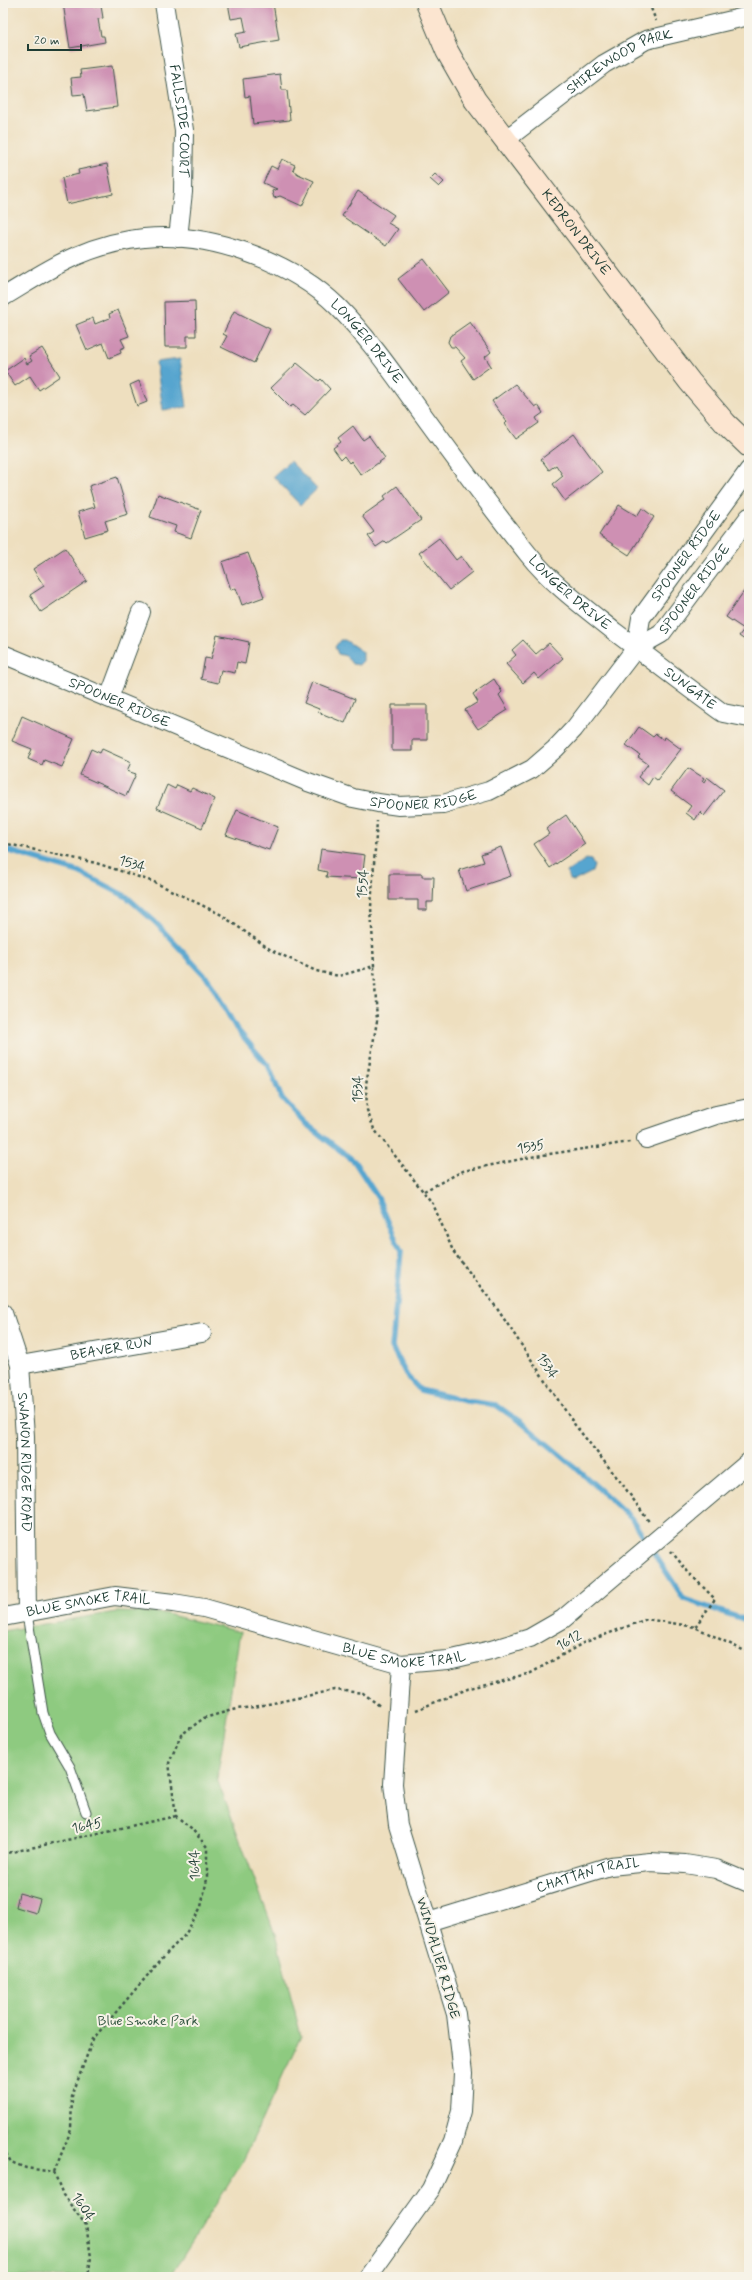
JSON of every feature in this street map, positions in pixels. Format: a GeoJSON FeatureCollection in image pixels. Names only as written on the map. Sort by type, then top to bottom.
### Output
{"type":"FeatureCollection","features":[{"type":"Feature","properties":{"kind":"street","name":"FALLSIDE COURT"},"geometry":{"type":"LineString","coordinates":[[164,3],[184,130],[184,192],[178,238]]}},
{"type":"Feature","properties":{"kind":"street","name":"KEDRON DRIVE"},"geometry":{"type":"LineString","coordinates":[[427,3],[447,50],[475,100],[690,382],[726,424],[749,446]]}},
{"type":"Feature","properties":{"kind":"street","name":"SHIREWOOD PARK"},"geometry":{"type":"LineString","coordinates":[[505,140],[604,64],[646,40],[749,16]]}},
{"type":"Feature","properties":{"kind":"street","name":"LONGER DRIVE"},"geometry":{"type":"LineString","coordinates":[[3,297],[44,272],[77,256],[111,245],[144,238],[178,238],[243,251],[273,262],[304,280],[336,305],[382,358],[529,556],[560,586],[636,648]]}},
{"type":"Feature","properties":{"kind":"street","name":"SPOONER RIDGE"},"geometry":{"type":"LineString","coordinates":[[636,648],[642,618],[749,470]]}},
{"type":"Feature","properties":{"kind":"street","name":"SPOONER RIDGE"},"geometry":{"type":"LineString","coordinates":[[3,654],[308,782],[353,798],[399,806],[443,804],[489,791],[532,769],[555,749],[574,729],[636,648],[660,634],[749,517]]}},
{"type":"Feature","properties":{"kind":"street"},"geometry":{"type":"LineString","coordinates":[[109,698],[142,612]]}},
{"type":"Feature","properties":{"kind":"street","name":"SUNGATE"},"geometry":{"type":"LineString","coordinates":[[636,648],[723,713],[749,718]]}},
{"type":"Feature","properties":{"kind":"street"},"geometry":{"type":"LineString","coordinates":[[646,1139],[716,1115],[749,1108]]}},
{"type":"Feature","properties":{"kind":"street","name":"SWANON RIDGE ROAD"},"geometry":{"type":"LineString","coordinates":[[3,1313],[20,1365],[25,1436],[24,1505],[27,1614]]}},
{"type":"Feature","properties":{"kind":"street","name":"BEAVER RUN"},"geometry":{"type":"LineString","coordinates":[[20,1365],[202,1333]]}},
{"type":"Feature","properties":{"kind":"street","name":"BLUE SMOKE TRAIL"},"geometry":{"type":"LineString","coordinates":[[3,1617],[27,1614],[115,1596],[204,1608],[401,1664],[470,1656],[530,1638],[563,1619],[659,1536],[749,1462]]}},
{"type":"Feature","properties":{"kind":"street","name":"WINDALIER RIDGE"},"geometry":{"type":"LineString","coordinates":[[368,2277],[431,2189],[453,2141],[461,2111],[463,2073],[456,2014],[398,1825],[393,1784],[401,1664]]}},
{"type":"Feature","properties":{"kind":"street","name":"CHATTAN TRAIL"},"geometry":{"type":"LineString","coordinates":[[428,1922],[610,1866],[650,1862],[685,1864],[716,1869],[749,1883]]}},
{"type":"Feature","properties":{"kind":"lane"},"geometry":{"type":"LineString","coordinates":[[27,1614],[43,1713],[50,1734],[70,1767],[86,1812]]}},
{"type":"Feature","properties":{"kind":"path","name":"1554"},"geometry":{"type":"LineString","coordinates":[[374,966],[371,907],[378,803]]}},
{"type":"Feature","properties":{"kind":"path","name":"1534"},"geometry":{"type":"LineString","coordinates":[[3,843],[96,863],[154,882],[220,914],[271,950],[316,971],[339,976],[374,966],[377,1021],[366,1084],[367,1110],[374,1129],[434,1204],[453,1251],[496,1307],[575,1425],[623,1485],[659,1536],[688,1572],[715,1600],[696,1627]]}},
{"type":"Feature","properties":{"kind":"path","name":"1535"},"geometry":{"type":"LineString","coordinates":[[424,1191],[463,1171],[536,1156],[614,1146],[646,1139]]}},
{"type":"Feature","properties":{"kind":"path","name":"1612"},"geometry":{"type":"LineString","coordinates":[[398,1708],[416,1710],[470,1688],[531,1673],[583,1643],[647,1619],[696,1627],[749,1653]]}},
{"type":"Feature","properties":{"kind":"path"},"geometry":{"type":"LineString","coordinates":[[176,1816],[169,1762],[181,1735],[204,1718],[236,1709],[254,1707],[335,1690],[363,1693],[385,1711],[398,1708]]}},
{"type":"Feature","properties":{"kind":"path","name":"1645"},"geometry":{"type":"LineString","coordinates":[[3,1854],[176,1816]]}},
{"type":"Feature","properties":{"kind":"path","name":"1644"},"geometry":{"type":"LineString","coordinates":[[54,2172],[71,2130],[72,2096],[93,2039],[165,1955],[185,1935],[201,1907],[207,1879],[207,1847],[192,1828],[176,1816]]}},
{"type":"Feature","properties":{"kind":"path"},"geometry":{"type":"LineString","coordinates":[[3,2148],[11,2162],[26,2168],[54,2172]]}},
{"type":"Feature","properties":{"kind":"path","name":"1604"},"geometry":{"type":"LineString","coordinates":[[54,2172],[63,2195],[86,2225],[91,2257],[88,2277]]}},
{"type":"Feature","properties":{"kind":"green space","name":"Blue Smoke Park"},"geometry":{"type":"Polygon","coordinates":[[[116,1612],[162,1613],[240,1632],[217,1779],[275,1934],[301,2036],[242,2163],[170,2277],[3,2277],[3,1631],[116,1612]]]}},
{"type":"Feature","properties":{"kind":"water"},"geometry":{"type":"Polygon","coordinates":[[[180,359],[187,407],[163,410],[156,362],[180,359]]]}},
{"type":"Feature","properties":{"kind":"water"},"geometry":{"type":"Polygon","coordinates":[[[290,461],[317,489],[300,505],[273,476],[290,461]]]}},
{"type":"Feature","properties":{"kind":"water"},"geometry":{"type":"Polygon","coordinates":[[[340,640],[345,640],[363,652],[363,661],[359,665],[352,664],[346,656],[338,654],[335,647],[340,640]]]}},
{"type":"Feature","properties":{"kind":"water"},"geometry":{"type":"Polygon","coordinates":[[[586,859],[591,860],[594,866],[592,872],[574,881],[569,880],[567,872],[586,859]]]}},
{"type":"Feature","properties":{"kind":"building"},"geometry":{"type":"Polygon","coordinates":[[[63,3],[94,3],[95,7],[101,6],[103,18],[98,19],[101,36],[104,36],[105,42],[70,48],[63,3]]]}},
{"type":"Feature","properties":{"kind":"building"},"geometry":{"type":"Polygon","coordinates":[[[228,3],[273,3],[279,40],[239,47],[236,34],[246,32],[243,17],[231,19],[228,3]]]}},
{"type":"Feature","properties":{"kind":"building"},"geometry":{"type":"Polygon","coordinates":[[[112,66],[117,107],[87,111],[84,94],[73,95],[71,78],[81,77],[80,70],[112,66]]]}},
{"type":"Feature","properties":{"kind":"building"},"geometry":{"type":"Polygon","coordinates":[[[280,74],[282,90],[287,90],[290,120],[253,124],[250,96],[245,97],[243,79],[280,74]]]}},
{"type":"Feature","properties":{"kind":"building"},"geometry":{"type":"Polygon","coordinates":[[[282,159],[295,165],[293,170],[298,174],[314,181],[302,206],[280,196],[274,198],[272,191],[277,189],[263,183],[271,166],[277,169],[282,159]]]}},
{"type":"Feature","properties":{"kind":"building"},"geometry":{"type":"Polygon","coordinates":[[[107,164],[113,194],[67,204],[62,178],[79,174],[78,170],[107,164]]]}},
{"type":"Feature","properties":{"kind":"building"},"geometry":{"type":"Polygon","coordinates":[[[435,174],[444,182],[439,187],[430,179],[435,174]]]}},
{"type":"Feature","properties":{"kind":"building"},"geometry":{"type":"Polygon","coordinates":[[[358,191],[394,215],[388,223],[398,229],[386,246],[342,216],[358,191]]]}},
{"type":"Feature","properties":{"kind":"building"},"geometry":{"type":"Polygon","coordinates":[[[424,259],[449,292],[424,312],[398,279],[424,259]]]}},
{"type":"Feature","properties":{"kind":"building"},"geometry":{"type":"Polygon","coordinates":[[[195,301],[196,336],[187,336],[187,347],[165,347],[164,302],[195,301]]]}},
{"type":"Feature","properties":{"kind":"building"},"geometry":{"type":"Polygon","coordinates":[[[118,310],[129,336],[121,339],[125,347],[120,349],[121,353],[109,358],[103,343],[87,350],[76,325],[93,318],[95,324],[110,318],[109,314],[118,310]]]}},
{"type":"Feature","properties":{"kind":"building"},"geometry":{"type":"Polygon","coordinates":[[[234,311],[270,329],[254,363],[221,347],[227,336],[223,334],[234,311]]]}},
{"type":"Feature","properties":{"kind":"building"},"geometry":{"type":"Polygon","coordinates":[[[470,322],[491,352],[485,357],[491,366],[473,379],[461,361],[465,358],[455,347],[451,347],[448,342],[450,336],[470,322]]]}},
{"type":"Feature","properties":{"kind":"building"},"geometry":{"type":"Polygon","coordinates":[[[42,348],[60,376],[39,390],[30,376],[15,386],[5,371],[24,358],[27,364],[32,361],[29,356],[42,348]]]}},
{"type":"Feature","properties":{"kind":"building"},"geometry":{"type":"Polygon","coordinates":[[[297,363],[319,381],[321,379],[330,389],[305,415],[293,405],[290,407],[271,388],[297,363]]]}},
{"type":"Feature","properties":{"kind":"building"},"geometry":{"type":"Polygon","coordinates":[[[139,381],[147,402],[137,406],[130,385],[139,381]]]}},
{"type":"Feature","properties":{"kind":"building"},"geometry":{"type":"Polygon","coordinates":[[[515,384],[535,407],[538,405],[543,413],[536,418],[539,423],[516,439],[505,424],[507,422],[492,401],[515,384]]]}},
{"type":"Feature","properties":{"kind":"building"},"geometry":{"type":"Polygon","coordinates":[[[353,426],[363,440],[369,436],[385,458],[361,475],[351,461],[349,463],[344,456],[341,459],[333,448],[341,442],[338,438],[353,426]]]}},
{"type":"Feature","properties":{"kind":"building"},"geometry":{"type":"Polygon","coordinates":[[[574,434],[602,472],[565,501],[553,484],[563,476],[556,465],[549,470],[541,459],[574,434]]]}},
{"type":"Feature","properties":{"kind":"building"},"geometry":{"type":"Polygon","coordinates":[[[117,477],[128,514],[105,521],[108,530],[85,537],[78,512],[95,507],[89,486],[117,477]]]}},
{"type":"Feature","properties":{"kind":"building"},"geometry":{"type":"Polygon","coordinates":[[[397,486],[421,520],[387,543],[385,541],[376,547],[368,536],[374,532],[362,516],[386,499],[384,496],[397,486]]]}},
{"type":"Feature","properties":{"kind":"building"},"geometry":{"type":"Polygon","coordinates":[[[158,494],[201,510],[191,538],[174,532],[176,526],[150,517],[158,494]]]}},
{"type":"Feature","properties":{"kind":"building"},"geometry":{"type":"Polygon","coordinates":[[[619,505],[637,516],[642,508],[654,517],[629,555],[599,535],[619,505]]]}},
{"type":"Feature","properties":{"kind":"building"},"geometry":{"type":"Polygon","coordinates":[[[439,538],[456,560],[461,556],[472,572],[449,590],[419,553],[439,538]]]}},
{"type":"Feature","properties":{"kind":"building"},"geometry":{"type":"Polygon","coordinates":[[[65,548],[87,581],[41,612],[30,595],[44,586],[33,569],[65,548]]]}},
{"type":"Feature","properties":{"kind":"building"},"geometry":{"type":"Polygon","coordinates":[[[248,553],[264,597],[242,605],[236,588],[231,590],[222,562],[248,553]]]}},
{"type":"Feature","properties":{"kind":"building"},"geometry":{"type":"Polygon","coordinates":[[[749,584],[749,643],[739,636],[744,629],[726,617],[749,584]]]}},
{"type":"Feature","properties":{"kind":"building"},"geometry":{"type":"Polygon","coordinates":[[[217,635],[249,642],[245,664],[237,662],[235,673],[221,670],[218,683],[201,679],[205,658],[211,659],[217,635]]]}},
{"type":"Feature","properties":{"kind":"building"},"geometry":{"type":"Polygon","coordinates":[[[523,640],[536,654],[549,643],[563,658],[539,679],[534,673],[523,683],[506,664],[516,655],[512,650],[523,640]]]}},
{"type":"Feature","properties":{"kind":"building"},"geometry":{"type":"Polygon","coordinates":[[[494,679],[502,692],[499,695],[508,710],[478,729],[465,710],[478,702],[473,694],[494,679]]]}},
{"type":"Feature","properties":{"kind":"building"},"geometry":{"type":"Polygon","coordinates":[[[312,682],[355,699],[345,723],[318,712],[319,709],[304,703],[312,682]]]}},
{"type":"Feature","properties":{"kind":"building"},"geometry":{"type":"Polygon","coordinates":[[[392,705],[427,705],[427,740],[412,740],[412,751],[392,751],[392,705]]]}},
{"type":"Feature","properties":{"kind":"building"},"geometry":{"type":"Polygon","coordinates":[[[22,716],[74,739],[62,767],[44,760],[42,765],[28,759],[32,749],[12,741],[22,716]]]}},
{"type":"Feature","properties":{"kind":"building"},"geometry":{"type":"Polygon","coordinates":[[[639,727],[653,737],[656,734],[664,740],[665,737],[681,749],[657,780],[653,777],[648,785],[638,777],[648,764],[638,757],[640,755],[626,745],[639,727]]]}},
{"type":"Feature","properties":{"kind":"building"},"geometry":{"type":"Polygon","coordinates":[[[91,749],[100,753],[102,749],[131,762],[127,771],[136,774],[126,796],[80,775],[91,749]]]}},
{"type":"Feature","properties":{"kind":"building"},"geometry":{"type":"Polygon","coordinates":[[[688,768],[704,778],[702,781],[704,782],[707,777],[724,790],[704,816],[700,812],[695,820],[686,813],[691,806],[671,791],[688,768]]]}},
{"type":"Feature","properties":{"kind":"building"},"geometry":{"type":"Polygon","coordinates":[[[167,785],[175,789],[177,785],[190,791],[192,788],[215,799],[202,828],[157,808],[167,785]]]}},
{"type":"Feature","properties":{"kind":"building"},"geometry":{"type":"Polygon","coordinates":[[[237,810],[278,827],[269,850],[226,835],[237,810]]]}},
{"type":"Feature","properties":{"kind":"building"},"geometry":{"type":"Polygon","coordinates":[[[566,815],[585,844],[550,868],[534,844],[549,834],[546,829],[566,815]]]}},
{"type":"Feature","properties":{"kind":"building"},"geometry":{"type":"Polygon","coordinates":[[[501,847],[511,876],[466,891],[459,870],[484,862],[481,854],[501,847]]]}},
{"type":"Feature","properties":{"kind":"building"},"geometry":{"type":"Polygon","coordinates":[[[321,849],[365,855],[362,879],[326,877],[327,872],[318,870],[321,849]]]}},
{"type":"Feature","properties":{"kind":"building"},"geometry":{"type":"Polygon","coordinates":[[[389,874],[422,874],[422,877],[434,877],[433,902],[427,902],[427,910],[418,910],[418,900],[389,900],[389,874]]]}},
{"type":"Feature","properties":{"kind":"building"},"geometry":{"type":"Polygon","coordinates":[[[19,1893],[40,1899],[36,1913],[16,1907],[19,1893]]]}},
{"type":"Feature","properties":{"kind":"waterway"},"geometry":{"type":"LineString","coordinates":[[3,849],[79,872],[127,897],[155,922],[209,980],[236,1028],[269,1067],[281,1097],[305,1123],[354,1161],[378,1198],[401,1252],[392,1347],[407,1376],[420,1390],[466,1401],[496,1405],[522,1423],[576,1468],[631,1518],[684,1599],[749,1621]]}}]}
